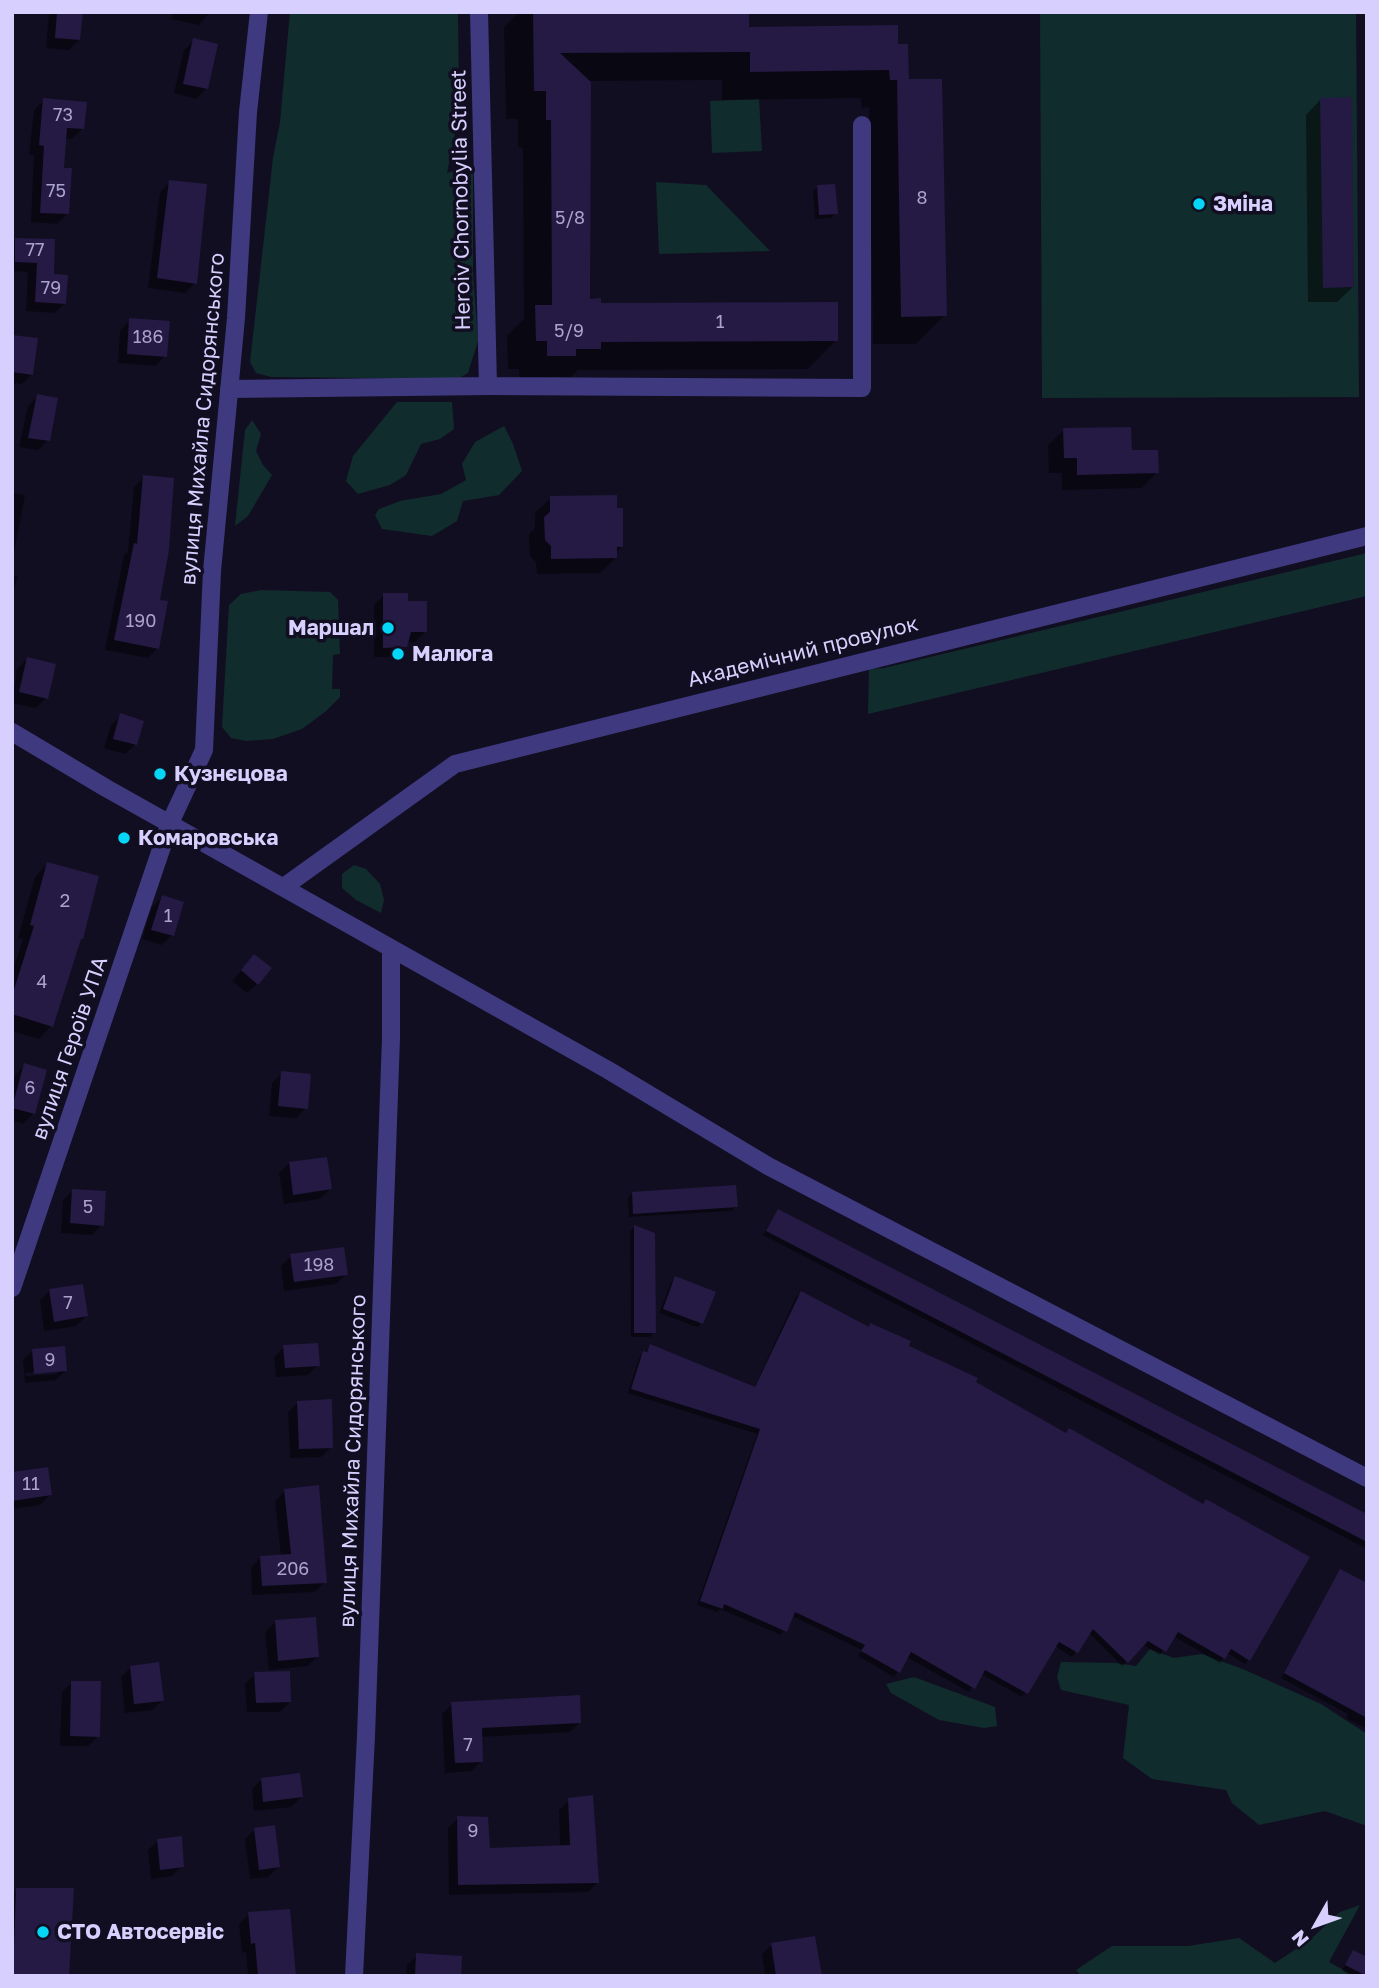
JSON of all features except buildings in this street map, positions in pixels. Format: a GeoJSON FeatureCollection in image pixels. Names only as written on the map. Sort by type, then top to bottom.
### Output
{"type":"FeatureCollection","features":[{"type":"Feature","properties":{"kind":"street","name":"вулиця Михайла Сидорянського"},"geometry":{"type":"LineString","coordinates":[[170,823],[204,750],[212,571],[229,389],[248,112],[259,12]]}},
{"type":"Feature","properties":{"kind":"street","name":"Heroiv Chornobylia Street"},"geometry":{"type":"LineString","coordinates":[[479,12],[488,386]]}},
{"type":"Feature","properties":{"kind":"street"},"geometry":{"type":"LineString","coordinates":[[229,389],[488,386],[862,388],[862,125]]}},
{"type":"Feature","properties":{"kind":"street","name":"Академічний провулок"},"geometry":{"type":"LineString","coordinates":[[285,886],[455,764],[1367,536]]}},
{"type":"Feature","properties":{"kind":"street"},"geometry":{"type":"LineString","coordinates":[[12,732],[608,1070],[768,1166],[1367,1478]]}},
{"type":"Feature","properties":{"kind":"street","name":"вулиця Героїв УПА"},"geometry":{"type":"LineString","coordinates":[[12,1288],[170,823]]}},
{"type":"Feature","properties":{"kind":"street","name":"вулиця Михайла Сидорянського"},"geometry":{"type":"LineString","coordinates":[[354,1976],[368,1681],[391,1038],[391,948]]}},
{"type":"Feature","properties":{"kind":"green space"},"geometry":{"type":"Polygon","coordinates":[[[290,12],[458,12],[459,114],[447,173],[473,165],[473,272],[478,341],[468,373],[457,379],[271,377],[256,373],[250,362],[273,158],[280,122],[290,12]]]}},
{"type":"Feature","properties":{"kind":"green space","name":"Зміна"},"geometry":{"type":"Polygon","coordinates":[[[1040,12],[1356,12],[1359,397],[1042,398],[1040,12]]]}},
{"type":"Feature","properties":{"kind":"green space"},"geometry":{"type":"Polygon","coordinates":[[[759,99],[762,151],[712,153],[710,101],[759,99]]]}},
{"type":"Feature","properties":{"kind":"green space"},"geometry":{"type":"Polygon","coordinates":[[[656,182],[706,185],[770,251],[659,254],[656,182]]]}},
{"type":"Feature","properties":{"kind":"green space"},"geometry":{"type":"Polygon","coordinates":[[[397,402],[452,402],[454,429],[440,439],[421,444],[406,475],[390,485],[358,494],[346,481],[353,456],[397,402]]]}},
{"type":"Feature","properties":{"kind":"green space"},"geometry":{"type":"Polygon","coordinates":[[[252,420],[261,434],[256,451],[272,475],[248,516],[235,526],[245,430],[252,420]]]}},
{"type":"Feature","properties":{"kind":"green space"},"geometry":{"type":"Polygon","coordinates":[[[504,426],[522,471],[499,495],[463,501],[457,521],[432,536],[382,529],[375,515],[379,509],[400,501],[441,494],[466,480],[462,464],[475,442],[504,426]]]}},
{"type":"Feature","properties":{"kind":"green space"},"geometry":{"type":"Polygon","coordinates":[[[1367,553],[1367,596],[868,714],[869,669],[884,668],[1367,553]]]}},
{"type":"Feature","properties":{"kind":"green space"},"geometry":{"type":"Polygon","coordinates":[[[261,590],[330,592],[338,600],[340,654],[333,655],[332,689],[340,689],[340,697],[302,729],[273,739],[246,741],[231,738],[222,727],[229,605],[241,594],[261,590]]]}},
{"type":"Feature","properties":{"kind":"green space"},"geometry":{"type":"Polygon","coordinates":[[[354,865],[366,869],[380,884],[384,900],[381,913],[356,900],[342,888],[342,874],[354,865]]]}},
{"type":"Feature","properties":{"kind":"green space"},"geometry":{"type":"Polygon","coordinates":[[[1150,1649],[1174,1658],[1202,1654],[1245,1670],[1321,1704],[1367,1734],[1367,1826],[1325,1811],[1259,1825],[1232,1803],[1226,1790],[1152,1779],[1123,1758],[1129,1705],[1061,1690],[1057,1677],[1061,1662],[1136,1666],[1150,1649]]]}},
{"type":"Feature","properties":{"kind":"green space"},"geometry":{"type":"Polygon","coordinates":[[[914,1677],[995,1707],[997,1726],[984,1728],[939,1720],[891,1693],[886,1684],[914,1677]]]}},
{"type":"Feature","properties":{"kind":"green space"},"geometry":{"type":"Polygon","coordinates":[[[1360,1905],[1329,1962],[1354,1976],[1081,1976],[1076,1970],[1112,1946],[1188,1946],[1239,1938],[1275,1963],[1311,1939],[1340,1912],[1360,1905]]]}},
{"type":"Feature","properties":{"kind":"place","name":"Зміна"},"geometry":{"type":"Point","coordinates":[1199,204]}},
{"type":"Feature","properties":{"kind":"place","name":"Маршал"},"geometry":{"type":"Point","coordinates":[388,628]}},
{"type":"Feature","properties":{"kind":"place","name":"Малюга"},"geometry":{"type":"Point","coordinates":[398,654]}},
{"type":"Feature","properties":{"kind":"place","name":"Кузнєцова"},"geometry":{"type":"Point","coordinates":[160,774]}},
{"type":"Feature","properties":{"kind":"place","name":"Комаровська"},"geometry":{"type":"Point","coordinates":[124,838]}},
{"type":"Feature","properties":{"kind":"place","name":"СТО Автосервіс"},"geometry":{"type":"Point","coordinates":[43,1932]}}]}
